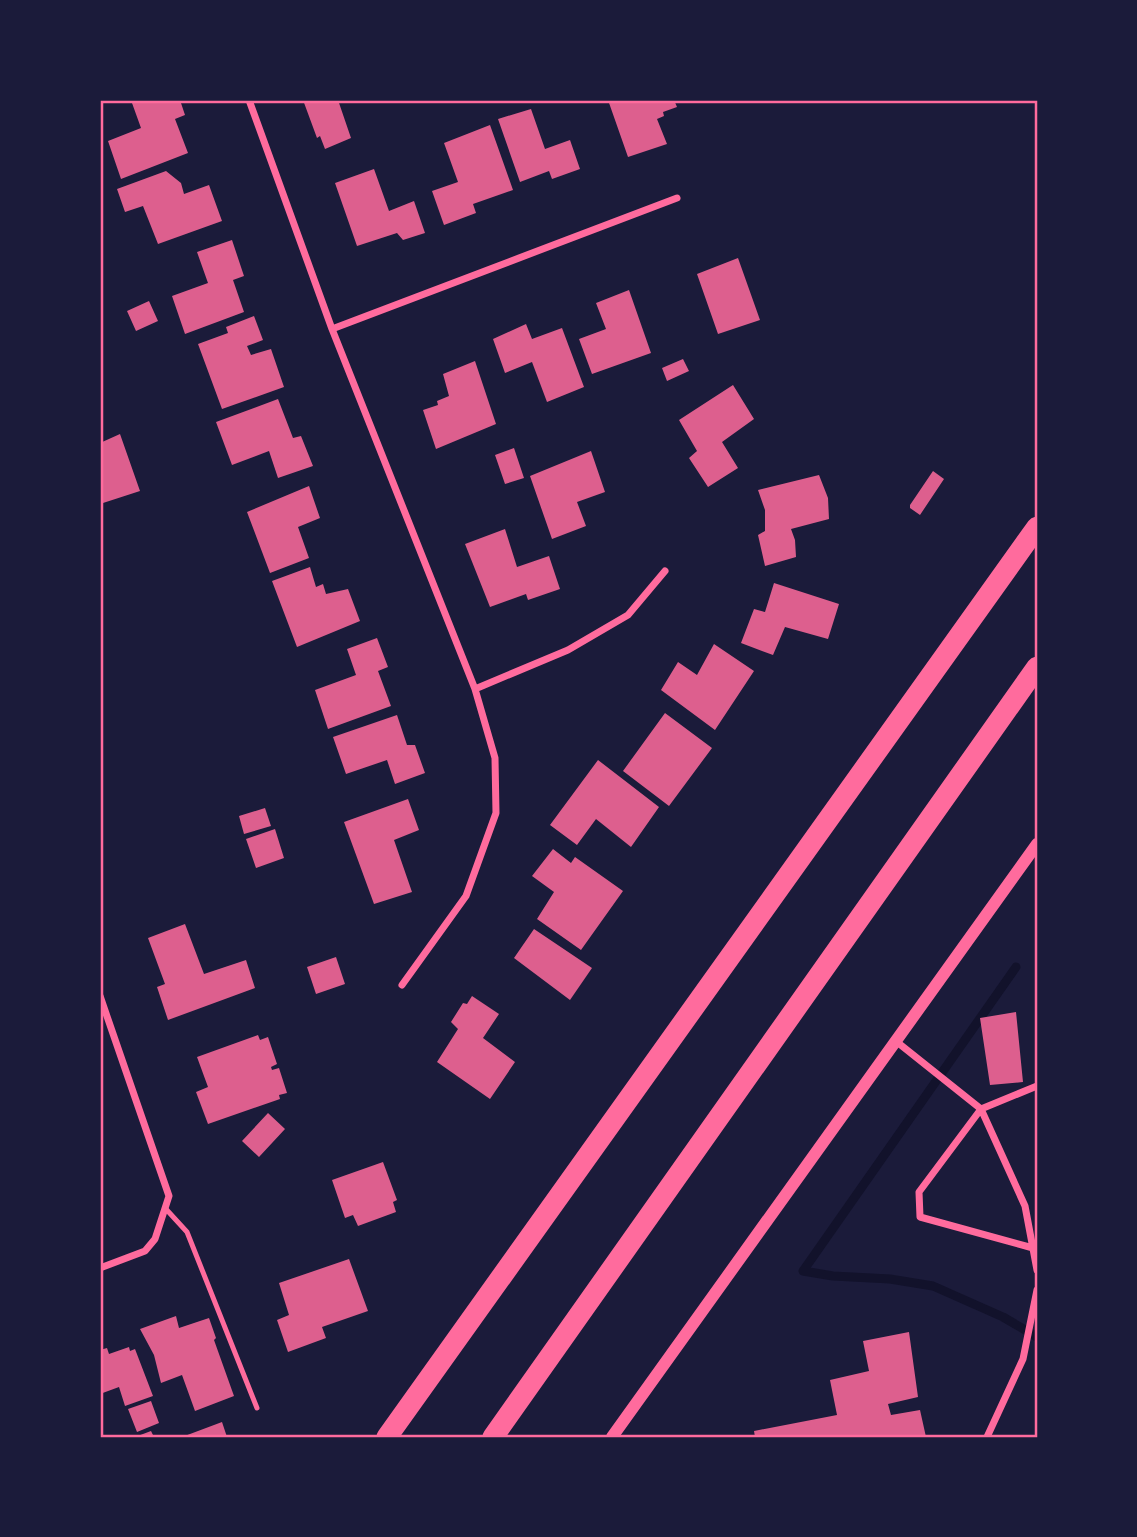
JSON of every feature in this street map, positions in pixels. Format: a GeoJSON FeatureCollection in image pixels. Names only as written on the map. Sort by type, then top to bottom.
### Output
{"type":"FeatureCollection","features":[{"type":"Feature","properties":{"kind":"highway"},"geometry":{"type":"LineString","coordinates":[[387,1437],[1037,527]]}},
{"type":"Feature","properties":{"kind":"highway"},"geometry":{"type":"LineString","coordinates":[[494,1437],[1037,667]]}},
{"type":"Feature","properties":{"kind":"street"},"geometry":{"type":"LineString","coordinates":[[249,100],[332,329],[475,689],[495,758],[496,813],[466,896],[402,985]]}},
{"type":"Feature","properties":{"kind":"street"},"geometry":{"type":"LineString","coordinates":[[332,329],[677,198]]}},
{"type":"Feature","properties":{"kind":"street"},"geometry":{"type":"LineString","coordinates":[[475,689],[568,650],[628,615],[665,571]]}},
{"type":"Feature","properties":{"kind":"street"},"geometry":{"type":"LineString","coordinates":[[612,1437],[1037,844]]}},
{"type":"Feature","properties":{"kind":"street"},"geometry":{"type":"LineString","coordinates":[[100,996],[169,1196],[155,1239],[145,1251],[100,1268]]}},
{"type":"Feature","properties":{"kind":"street"},"geometry":{"type":"LineString","coordinates":[[897,1042],[981,1109],[1025,1206],[1037,1270]]}},
{"type":"Feature","properties":{"kind":"street"},"geometry":{"type":"LineString","coordinates":[[1033,1248],[920,1217],[919,1192],[981,1109],[1037,1086]]}},
{"type":"Feature","properties":{"kind":"street"},"geometry":{"type":"LineString","coordinates":[[987,1437],[1023,1359],[1037,1290]]}},
{"type":"Feature","properties":{"kind":"lane"},"geometry":{"type":"LineString","coordinates":[[165,1208],[187,1232],[257,1408]]}},
{"type":"Feature","properties":{"kind":"building"},"geometry":{"type":"Polygon","coordinates":[[[140,100],[180,100],[185,115],[175,119],[188,153],[121,179],[108,141],[141,128],[132,103],[140,100]]]}},
{"type":"Feature","properties":{"kind":"building"},"geometry":{"type":"Polygon","coordinates":[[[303,100],[338,100],[351,138],[325,149],[320,136],[317,138],[303,100]]]}},
{"type":"Feature","properties":{"kind":"building"},"geometry":{"type":"Polygon","coordinates":[[[608,100],[674,100],[677,107],[663,112],[664,116],[657,119],[667,144],[628,157],[608,100]]]}},
{"type":"Feature","properties":{"kind":"building"},"geometry":{"type":"Polygon","coordinates":[[[531,109],[545,149],[570,140],[580,169],[552,179],[549,171],[520,182],[498,119],[531,109]]]}},
{"type":"Feature","properties":{"kind":"building"},"geometry":{"type":"Polygon","coordinates":[[[490,125],[513,190],[473,204],[476,213],[444,225],[432,191],[458,182],[444,143],[490,125]]]}},
{"type":"Feature","properties":{"kind":"building"},"geometry":{"type":"Polygon","coordinates":[[[374,169],[389,211],[414,201],[425,233],[403,240],[397,233],[357,246],[335,183],[374,169]]]}},
{"type":"Feature","properties":{"kind":"building"},"geometry":{"type":"Polygon","coordinates":[[[166,171],[181,183],[184,194],[209,185],[222,221],[158,244],[143,206],[125,212],[117,189],[166,171]]]}},
{"type":"Feature","properties":{"kind":"building"},"geometry":{"type":"Polygon","coordinates":[[[232,240],[244,276],[233,280],[244,312],[185,334],[172,296],[208,283],[197,252],[232,240]]]}},
{"type":"Feature","properties":{"kind":"building"},"geometry":{"type":"Polygon","coordinates":[[[738,258],[760,320],[718,334],[697,274],[738,258]]]}},
{"type":"Feature","properties":{"kind":"building"},"geometry":{"type":"Polygon","coordinates":[[[629,290],[651,353],[592,374],[579,339],[606,329],[596,303],[629,290]]]}},
{"type":"Feature","properties":{"kind":"building"},"geometry":{"type":"Polygon","coordinates":[[[149,301],[158,321],[136,331],[127,311],[149,301]]]}},
{"type":"Feature","properties":{"kind":"building"},"geometry":{"type":"Polygon","coordinates":[[[254,316],[263,340],[247,346],[251,355],[271,349],[284,387],[222,409],[198,344],[228,333],[226,327],[254,316]]]}},
{"type":"Feature","properties":{"kind":"building"},"geometry":{"type":"Polygon","coordinates":[[[526,324],[532,339],[562,328],[584,387],[547,402],[532,362],[505,373],[493,339],[526,324]]]}},
{"type":"Feature","properties":{"kind":"building"},"geometry":{"type":"Polygon","coordinates":[[[683,359],[689,371],[667,381],[662,368],[683,359]]]}},
{"type":"Feature","properties":{"kind":"building"},"geometry":{"type":"Polygon","coordinates":[[[475,361],[496,424],[436,449],[423,410],[438,405],[437,401],[449,396],[443,374],[475,361]]]}},
{"type":"Feature","properties":{"kind":"building"},"geometry":{"type":"Polygon","coordinates":[[[733,385],[754,419],[722,442],[738,468],[708,487],[689,458],[697,451],[679,420],[733,385]]]}},
{"type":"Feature","properties":{"kind":"building"},"geometry":{"type":"Polygon","coordinates":[[[278,399],[293,438],[301,436],[313,466],[278,478],[269,451],[232,465],[216,422],[278,399]]]}},
{"type":"Feature","properties":{"kind":"building"},"geometry":{"type":"Polygon","coordinates":[[[120,434],[140,491],[103,503],[100,493],[100,443],[120,434]]]}},
{"type":"Feature","properties":{"kind":"building"},"geometry":{"type":"Polygon","coordinates":[[[514,448],[524,478],[505,484],[495,455],[514,448]]]}},
{"type":"Feature","properties":{"kind":"building"},"geometry":{"type":"Polygon","coordinates":[[[591,451],[605,492],[577,502],[586,526],[552,539],[530,476],[591,451]]]}},
{"type":"Feature","properties":{"kind":"building"},"geometry":{"type":"Polygon","coordinates":[[[933,471],[944,479],[920,515],[910,508],[910,505],[933,471]]]}},
{"type":"Feature","properties":{"kind":"building"},"geometry":{"type":"Polygon","coordinates":[[[819,475],[828,498],[829,519],[791,529],[796,557],[765,566],[758,535],[765,531],[765,510],[758,490],[819,475]]]}},
{"type":"Feature","properties":{"kind":"building"},"geometry":{"type":"Polygon","coordinates":[[[309,486],[320,518],[298,527],[309,558],[270,573],[247,512],[309,486]]]}},
{"type":"Feature","properties":{"kind":"building"},"geometry":{"type":"Polygon","coordinates":[[[505,529],[517,567],[549,556],[560,589],[528,600],[526,594],[490,607],[465,544],[505,529]]]}},
{"type":"Feature","properties":{"kind":"building"},"geometry":{"type":"Polygon","coordinates":[[[310,567],[316,587],[323,584],[326,594],[348,589],[360,621],[297,647],[272,581],[310,567]]]}},
{"type":"Feature","properties":{"kind":"building"},"geometry":{"type":"Polygon","coordinates":[[[774,583],[839,604],[828,639],[785,627],[773,655],[741,643],[754,609],[765,612],[774,583]]]}},
{"type":"Feature","properties":{"kind":"building"},"geometry":{"type":"Polygon","coordinates":[[[377,638],[388,667],[378,671],[391,706],[328,729],[315,690],[356,675],[347,649],[377,638]]]}},
{"type":"Feature","properties":{"kind":"building"},"geometry":{"type":"Polygon","coordinates":[[[714,644],[754,671],[715,730],[661,690],[678,662],[697,675],[714,644]]]}},
{"type":"Feature","properties":{"kind":"building"},"geometry":{"type":"Polygon","coordinates":[[[665,713],[712,748],[669,806],[623,771],[665,713]]]}},
{"type":"Feature","properties":{"kind":"building"},"geometry":{"type":"Polygon","coordinates":[[[397,715],[407,745],[415,745],[425,773],[395,784],[387,760],[346,774],[333,737],[397,715]]]}},
{"type":"Feature","properties":{"kind":"building"},"geometry":{"type":"Polygon","coordinates":[[[598,760],[659,807],[631,847],[596,819],[577,845],[550,825],[598,760]]]}},
{"type":"Feature","properties":{"kind":"building"},"geometry":{"type":"Polygon","coordinates":[[[408,799],[419,830],[394,840],[412,892],[374,904],[344,822],[408,799]]]}},
{"type":"Feature","properties":{"kind":"building"},"geometry":{"type":"Polygon","coordinates":[[[265,808],[271,826],[244,834],[239,816],[265,808]]]}},
{"type":"Feature","properties":{"kind":"building"},"geometry":{"type":"Polygon","coordinates":[[[275,829],[284,858],[256,868],[246,839],[275,829]]]}},
{"type":"Feature","properties":{"kind":"building"},"geometry":{"type":"Polygon","coordinates":[[[553,849],[571,863],[575,857],[623,891],[581,950],[537,919],[554,892],[532,876],[553,849]]]}},
{"type":"Feature","properties":{"kind":"building"},"geometry":{"type":"Polygon","coordinates":[[[185,924],[204,974],[246,960],[255,988],[168,1020],[157,987],[165,984],[148,938],[185,924]]]}},
{"type":"Feature","properties":{"kind":"building"},"geometry":{"type":"Polygon","coordinates":[[[534,929],[592,968],[570,1000],[514,958],[534,929]]]}},
{"type":"Feature","properties":{"kind":"building"},"geometry":{"type":"Polygon","coordinates":[[[336,957],[345,984],[316,994],[307,967],[336,957]]]}},
{"type":"Feature","properties":{"kind":"building"},"geometry":{"type":"Polygon","coordinates":[[[472,996],[499,1014],[483,1038],[515,1062],[490,1099],[437,1062],[458,1029],[451,1022],[463,1003],[467,1004],[472,996]]]}},
{"type":"Feature","properties":{"kind":"building"},"geometry":{"type":"Polygon","coordinates":[[[1016,1012],[1023,1082],[990,1085],[980,1018],[1016,1012]]]}},
{"type":"Feature","properties":{"kind":"building"},"geometry":{"type":"Polygon","coordinates":[[[258,1035],[260,1040],[268,1037],[277,1064],[271,1067],[272,1070],[279,1068],[287,1093],[279,1095],[280,1099],[208,1124],[196,1092],[208,1087],[197,1057],[258,1035]]]}},
{"type":"Feature","properties":{"kind":"building"},"geometry":{"type":"Polygon","coordinates":[[[268,1113],[285,1129],[259,1157],[242,1141],[268,1113]]]}},
{"type":"Feature","properties":{"kind":"building"},"geometry":{"type":"Polygon","coordinates":[[[383,1162],[397,1200],[393,1202],[396,1212],[358,1226],[353,1215],[345,1218],[332,1180],[383,1162]]]}},
{"type":"Feature","properties":{"kind":"building"},"geometry":{"type":"Polygon","coordinates":[[[349,1259],[368,1311],[322,1327],[326,1338],[288,1352],[277,1320],[289,1315],[279,1283],[349,1259]]]}},
{"type":"Feature","properties":{"kind":"building"},"geometry":{"type":"Polygon","coordinates":[[[176,1316],[179,1328],[209,1318],[234,1396],[195,1411],[182,1375],[161,1383],[154,1355],[140,1329],[176,1316]]]}},
{"type":"Feature","properties":{"kind":"building"},"geometry":{"type":"Polygon","coordinates":[[[909,1332],[918,1397],[888,1404],[891,1415],[920,1410],[926,1437],[755,1437],[754,1431],[837,1415],[830,1380],[869,1371],[863,1341],[909,1332]]]}},
{"type":"Feature","properties":{"kind":"building"},"geometry":{"type":"Polygon","coordinates":[[[129,1347],[130,1351],[135,1349],[153,1396],[125,1406],[119,1387],[100,1394],[100,1350],[107,1348],[109,1354],[129,1347]]]}},
{"type":"Feature","properties":{"kind":"building"},"geometry":{"type":"Polygon","coordinates":[[[151,1401],[159,1423],[137,1432],[128,1409],[151,1401]]]}},
{"type":"Feature","properties":{"kind":"building"},"geometry":{"type":"Polygon","coordinates":[[[222,1422],[227,1437],[182,1437],[222,1422]]]}},
{"type":"Feature","properties":{"kind":"building"},"geometry":{"type":"Polygon","coordinates":[[[151,1431],[154,1437],[135,1437],[151,1431]]]}},
{"type":"Feature","properties":{"kind":"waterway"},"geometry":{"type":"LineString","coordinates":[[1016,967],[803,1271],[933,1286],[1003,1317],[1037,1337]]}}]}
